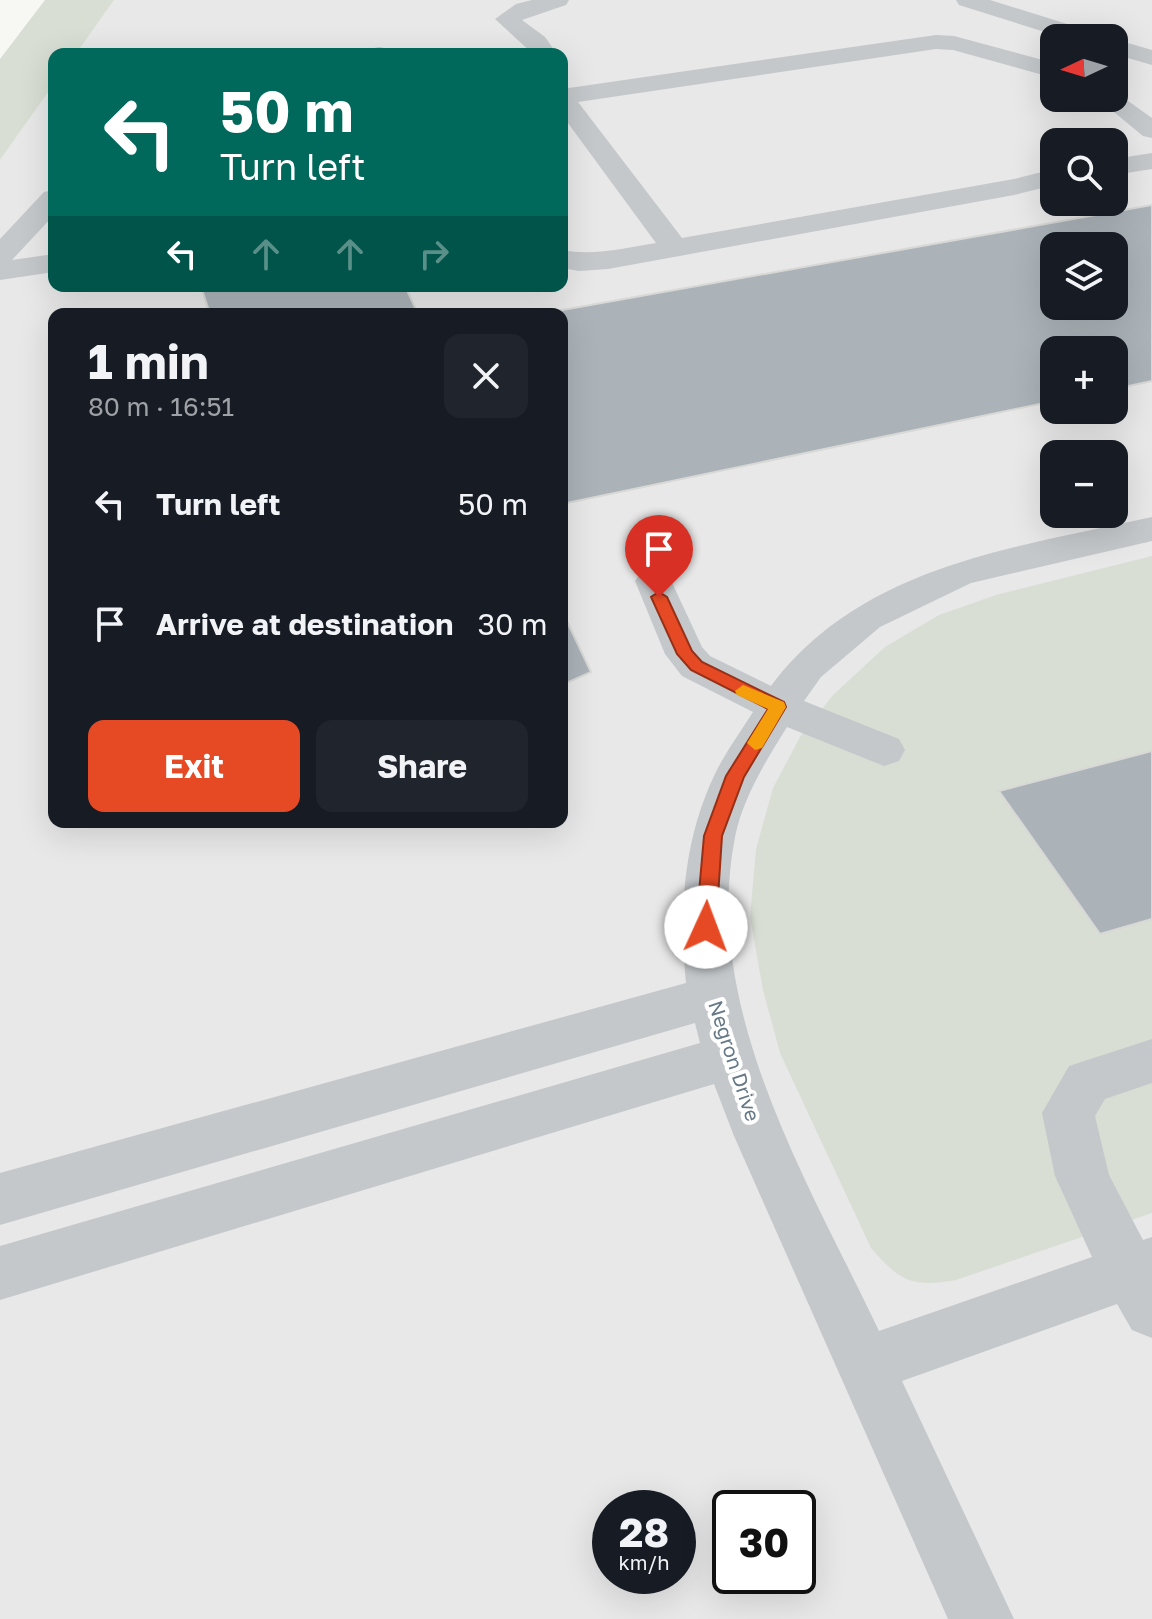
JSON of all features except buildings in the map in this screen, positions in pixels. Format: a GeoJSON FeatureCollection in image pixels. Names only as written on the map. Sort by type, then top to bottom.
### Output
{"type":"FeatureCollection","features":[{"type":"Feature","properties":{"kind":"street"},"geometry":{"type":"LineString","coordinates":[[507,19],[524,9],[558,0]]}},
{"type":"Feature","properties":{"kind":"street"},"geometry":{"type":"LineString","coordinates":[[967,0],[1043,24]]}},
{"type":"Feature","properties":{"kind":"street"},"geometry":{"type":"LineString","coordinates":[[507,19],[511,48]]}},
{"type":"Feature","properties":{"kind":"street"},"geometry":{"type":"LineString","coordinates":[[507,19],[541,48]]}},
{"type":"Feature","properties":{"kind":"street"},"geometry":{"type":"LineString","coordinates":[[568,97],[936,42],[954,43],[1040,67]]}},
{"type":"Feature","properties":{"kind":"street"},"geometry":{"type":"LineString","coordinates":[[1128,50],[1152,58]]}},
{"type":"Feature","properties":{"kind":"street"},"geometry":{"type":"LineString","coordinates":[[568,106],[675,248]]}},
{"type":"Feature","properties":{"kind":"street"},"geometry":{"type":"LineString","coordinates":[[1128,112],[1152,130]]}},
{"type":"Feature","properties":{"kind":"street"},"geometry":{"type":"LineString","coordinates":[[1128,165],[1152,161]]}},
{"type":"Feature","properties":{"kind":"street"},"geometry":{"type":"LineString","coordinates":[[1128,183],[1152,179]]}},
{"type":"Feature","properties":{"kind":"street"},"geometry":{"type":"LineString","coordinates":[[568,260],[608,260],[1040,180]]}},
{"type":"Feature","properties":{"kind":"street"},"geometry":{"type":"LineString","coordinates":[[1014,187],[1040,189]]}},
{"type":"Feature","properties":{"kind":"street"},"geometry":{"type":"LineString","coordinates":[[0,256],[48,204]]}},
{"type":"Feature","properties":{"kind":"street"},"geometry":{"type":"LineString","coordinates":[[0,271],[48,264]]}},
{"type":"Feature","properties":{"kind":"street","name":"Negron Drive"},"geometry":{"type":"LineString","coordinates":[[981,1619],[766,1149],[729,1057],[712,997],[707,952],[706,902],[713,836],[735,776],[778,707],[807,667],[866,618],[960,573],[1152,529]]}},
{"type":"Feature","properties":{"kind":"street"},"geometry":{"type":"LineString","coordinates":[[654,581],[685,654],[696,666],[778,707],[884,750]]}},
{"type":"Feature","properties":{"kind":"street"},"geometry":{"type":"LineString","coordinates":[[0,1199],[712,997]]}},
{"type":"Feature","properties":{"kind":"street"},"geometry":{"type":"LineString","coordinates":[[0,1273],[729,1057]]}},
{"type":"Feature","properties":{"kind":"street"},"geometry":{"type":"LineString","coordinates":[[865,1365],[1144,1282],[1082,1176],[1068,1113],[1087,1082],[1152,1061]]}},
{"type":"Feature","properties":{"kind":"shaded area"},"geometry":{"type":"Polygon","coordinates":[[[45,0],[114,0],[80,48],[48,48],[48,92],[0,160],[0,59],[45,0]]]}},
{"type":"Feature","properties":{"kind":"shaded area"},"geometry":{"type":"Polygon","coordinates":[[[114,0],[1152,0],[1152,1619],[0,1619],[0,160],[48,92],[48,292],[568,292],[568,48],[80,48],[114,0]]]}},
{"type":"Feature","properties":{"kind":"shaded area"},"geometry":{"type":"Polygon","coordinates":[[[1152,556],[1152,1213],[956,1280],[917,1282],[899,1275],[871,1248],[780,1053],[763,990],[750,917],[756,849],[773,788],[800,737],[833,695],[885,647],[939,615],[996,595],[1152,556]]]}},
{"type":"Feature","properties":{"kind":"slow traffic"},"geometry":{"type":"LineString","coordinates":[[743,691],[778,707],[755,743]]}},
{"type":"Feature","properties":{"kind":"route"},"geometry":{"type":"LineString","coordinates":[[659,597],[685,654],[696,666],[778,707],[735,776],[713,836],[706,927]]}}]}
